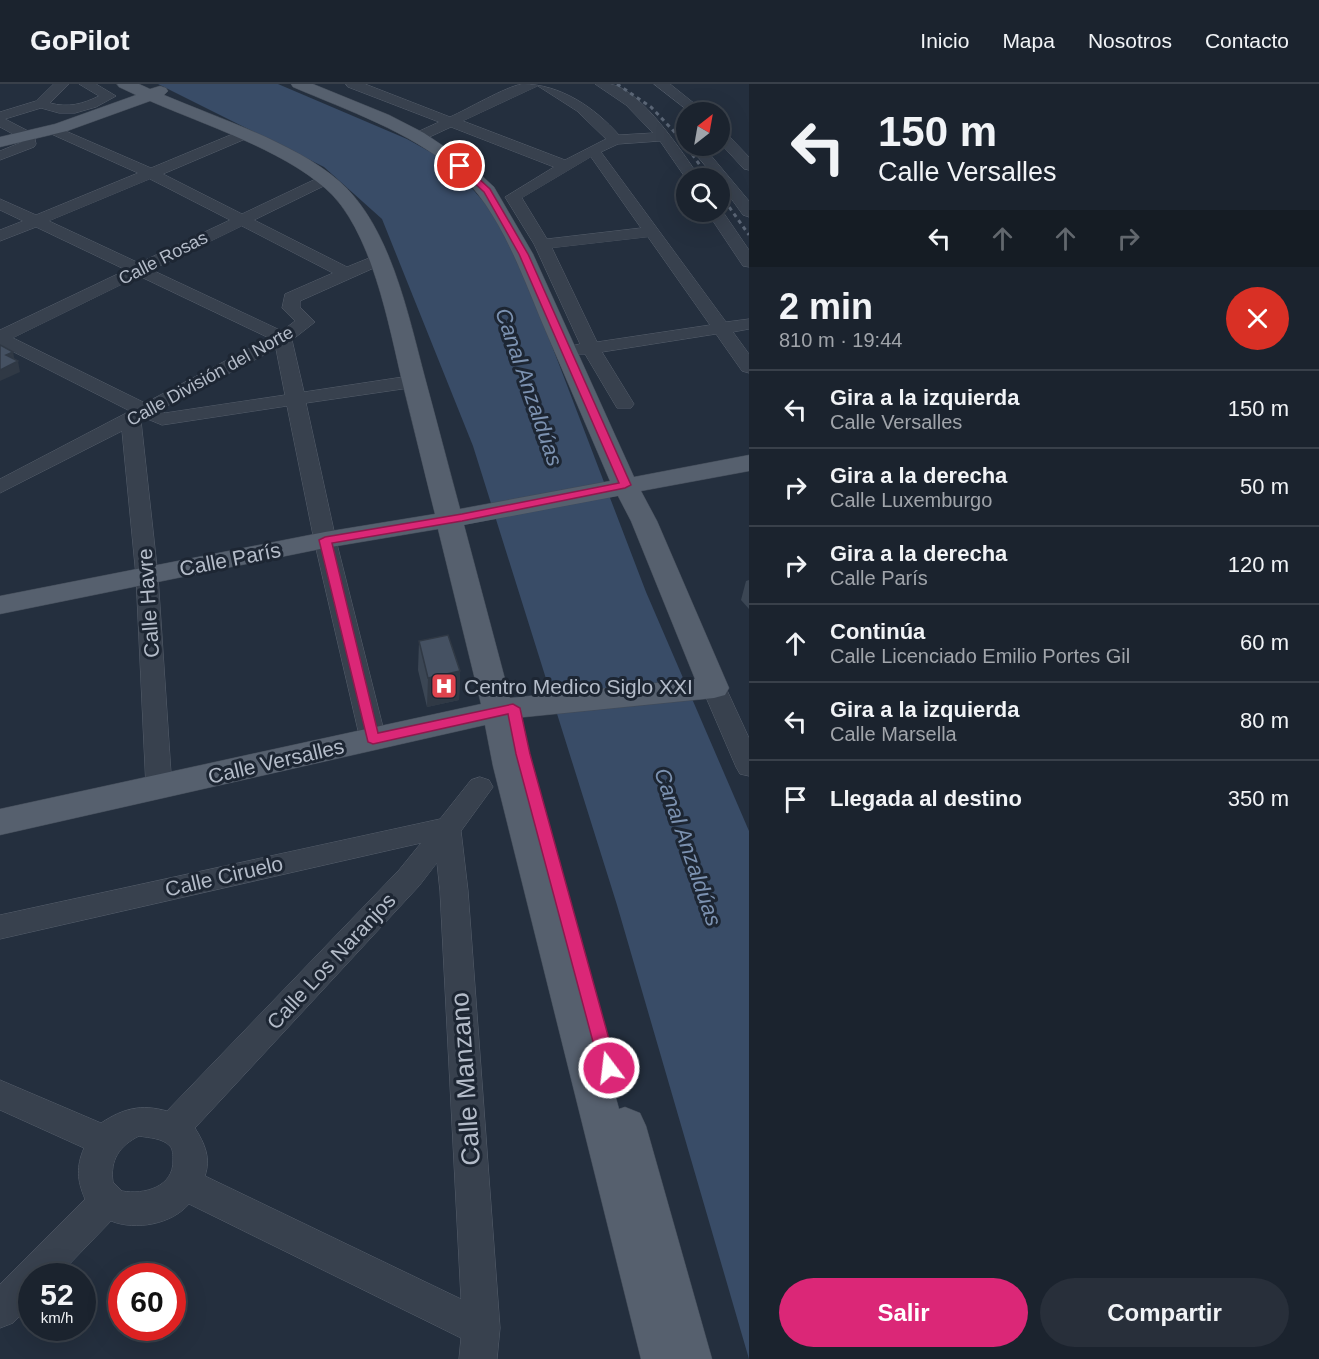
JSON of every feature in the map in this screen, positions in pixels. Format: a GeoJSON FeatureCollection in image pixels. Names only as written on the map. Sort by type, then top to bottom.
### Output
{"type":"FeatureCollection","features":[{"type":"Feature","properties":{"kind":"main road"},"geometry":{"type":"LineString","coordinates":[[126,84],[163,90],[245,134],[298,159],[327,179],[354,208],[380,258],[455,519],[514,708],[523,754],[689,1359]]}},
{"type":"Feature","properties":{"kind":"main road"},"geometry":{"type":"LineString","coordinates":[[0,142],[124,101],[130,94],[126,84]]}},
{"type":"Feature","properties":{"kind":"main road"},"geometry":{"type":"LineString","coordinates":[[299,84],[418,137],[460,166],[488,191],[523,254],[566,352],[617,487],[644,521],[711,696]]}},
{"type":"Feature","properties":{"kind":"main road"},"geometry":{"type":"LineString","coordinates":[[23,134],[54,129],[163,90]]}},
{"type":"Feature","properties":{"kind":"main road","name":"Calle París"},"geometry":{"type":"LineString","coordinates":[[0,605],[325,540],[455,519],[749,463]]}},
{"type":"Feature","properties":{"kind":"main road","name":"Calle Versalles"},"geometry":{"type":"LineString","coordinates":[[0,822],[514,708],[711,696]]}},
{"type":"Feature","properties":{"kind":"main road"},"geometry":{"type":"LineString","coordinates":[[514,708],[512,777],[664,1359]]}},
{"type":"Feature","properties":{"kind":"street"},"geometry":{"type":"LineString","coordinates":[[0,116],[41,104],[62,84]]}},
{"type":"Feature","properties":{"kind":"street"},"geometry":{"type":"LineString","coordinates":[[41,104],[61,111],[71,111],[109,96],[86,84]]}},
{"type":"Feature","properties":{"kind":"street"},"geometry":{"type":"LineString","coordinates":[[355,84],[566,166]]}},
{"type":"Feature","properties":{"kind":"street"},"geometry":{"type":"LineString","coordinates":[[418,137],[532,84]]}},
{"type":"Feature","properties":{"kind":"street"},"geometry":{"type":"LineString","coordinates":[[543,84],[598,119],[615,140]]}},
{"type":"Feature","properties":{"kind":"street"},"geometry":{"type":"LineString","coordinates":[[602,84],[637,106],[664,136],[686,168]]}},
{"type":"Feature","properties":{"kind":"street"},"geometry":{"type":"LineString","coordinates":[[661,84],[681,91],[690,102]]}},
{"type":"Feature","properties":{"kind":"street"},"geometry":{"type":"LineString","coordinates":[[0,122],[23,134],[29,144],[0,156]]}},
{"type":"Feature","properties":{"kind":"street"},"geometry":{"type":"LineString","coordinates":[[54,129],[150,173],[346,273]]}},
{"type":"Feature","properties":{"kind":"street"},"geometry":{"type":"LineString","coordinates":[[0,236],[245,134]]}},
{"type":"Feature","properties":{"kind":"street"},"geometry":{"type":"LineString","coordinates":[[624,404],[591,348],[542,244],[513,197],[593,150],[615,140],[664,136]]}},
{"type":"Feature","properties":{"kind":"street"},"geometry":{"type":"LineString","coordinates":[[730,145],[747,161]]}},
{"type":"Feature","properties":{"kind":"street"},"geometry":{"type":"LineString","coordinates":[[593,150],[749,367]]}},
{"type":"Feature","properties":{"kind":"street"},"geometry":{"type":"LineString","coordinates":[[705,156],[730,185],[749,212]]}},
{"type":"Feature","properties":{"kind":"street","name":"Calle Rosas"},"geometry":{"type":"LineString","coordinates":[[0,337],[327,179]]}},
{"type":"Feature","properties":{"kind":"street"},"geometry":{"type":"LineString","coordinates":[[0,204],[283,338],[325,540],[373,739]]}},
{"type":"Feature","properties":{"kind":"street"},"geometry":{"type":"LineString","coordinates":[[722,222],[749,262]]}},
{"type":"Feature","properties":{"kind":"street"},"geometry":{"type":"LineString","coordinates":[[542,244],[652,232]]}},
{"type":"Feature","properties":{"kind":"street","name":"Calle División del Norte"},"geometry":{"type":"LineString","coordinates":[[0,487],[139,416],[283,338],[306,322],[291,308],[291,298],[380,258]]}},
{"type":"Feature","properties":{"kind":"street"},"geometry":{"type":"LineString","coordinates":[[566,352],[749,324]]}},
{"type":"Feature","properties":{"kind":"street"},"geometry":{"type":"LineString","coordinates":[[0,337],[139,416],[162,419],[416,381]]}},
{"type":"Feature","properties":{"kind":"street","name":"Calle Havre"},"geometry":{"type":"LineString","coordinates":[[139,416],[159,788]]}},
{"type":"Feature","properties":{"kind":"street"},"geometry":{"type":"LineString","coordinates":[[711,696],[749,713]]}},
{"type":"Feature","properties":{"kind":"street"},"geometry":{"type":"LineString","coordinates":[[711,696],[749,767]]}},
{"type":"Feature","properties":{"kind":"street","name":"Calle Los Naranjos"},"geometry":{"type":"LineString","coordinates":[[174,1128],[409,878],[480,787]]}},
{"type":"Feature","properties":{"kind":"street","name":"Calle Ciruelo"},"geometry":{"type":"LineString","coordinates":[[0,927],[393,838],[438,829],[447,830]]}},
{"type":"Feature","properties":{"kind":"street","name":"Calle Manzano"},"geometry":{"type":"LineString","coordinates":[[447,830],[454,891],[480,1344]]}},
{"type":"Feature","properties":{"kind":"street"},"geometry":{"type":"LineString","coordinates":[[0,1095],[105,1141]]}},
{"type":"Feature","properties":{"kind":"street"},"geometry":{"type":"LineString","coordinates":[[139,1121],[158,1121],[174,1128],[189,1143],[192,1163],[185,1184],[169,1201],[146,1210],[123,1209],[107,1201],[97,1185],[94,1170],[97,1155],[105,1141],[121,1128],[139,1121]]}},
{"type":"Feature","properties":{"kind":"street"},"geometry":{"type":"LineString","coordinates":[[185,1184],[480,1344]]}},
{"type":"Feature","properties":{"kind":"street"},"geometry":{"type":"LineString","coordinates":[[46,1263],[107,1201]]}},
{"type":"Feature","properties":{"kind":"street"},"geometry":{"type":"LineString","coordinates":[[0,1310],[18,1291]]}},
{"type":"Feature","properties":{"kind":"water","name":"Canal Anzaldúas"},"geometry":{"type":"Polygon","coordinates":[[[158,84],[278,84],[407,139],[450,163],[495,215],[518,257],[646,592],[749,831],[749,1359],[617,905],[473,446],[382,219],[324,167],[158,84]]]}},
{"type":"Feature","properties":{"kind":"building"},"geometry":{"type":"Polygon","coordinates":[[[0,345],[13,352],[6,355],[18,361],[0,370],[0,345]]]}},
{"type":"Feature","properties":{"kind":"building"},"geometry":{"type":"Polygon","coordinates":[[[448,635],[460,671],[428,678],[419,641],[448,635]]]}},
{"type":"Feature","properties":{"kind":"railway"},"geometry":{"type":"LineString","coordinates":[[617,84],[651,107],[682,140],[702,168]]}},
{"type":"Feature","properties":{"kind":"railway"},"geometry":{"type":"LineString","coordinates":[[730,208],[749,235]]}},
{"type":"Feature","properties":{"kind":"place","name":"Centro Medico Siglo XXI"},"geometry":{"type":"Point","coordinates":[444,686]}},
{"type":"Feature","properties":{"kind":"route"},"geometry":{"type":"LineString","coordinates":[[460,166],[488,191],[523,254],[625,485],[462,518],[325,540],[373,739],[513,708],[523,754],[609,1068]]}}]}
